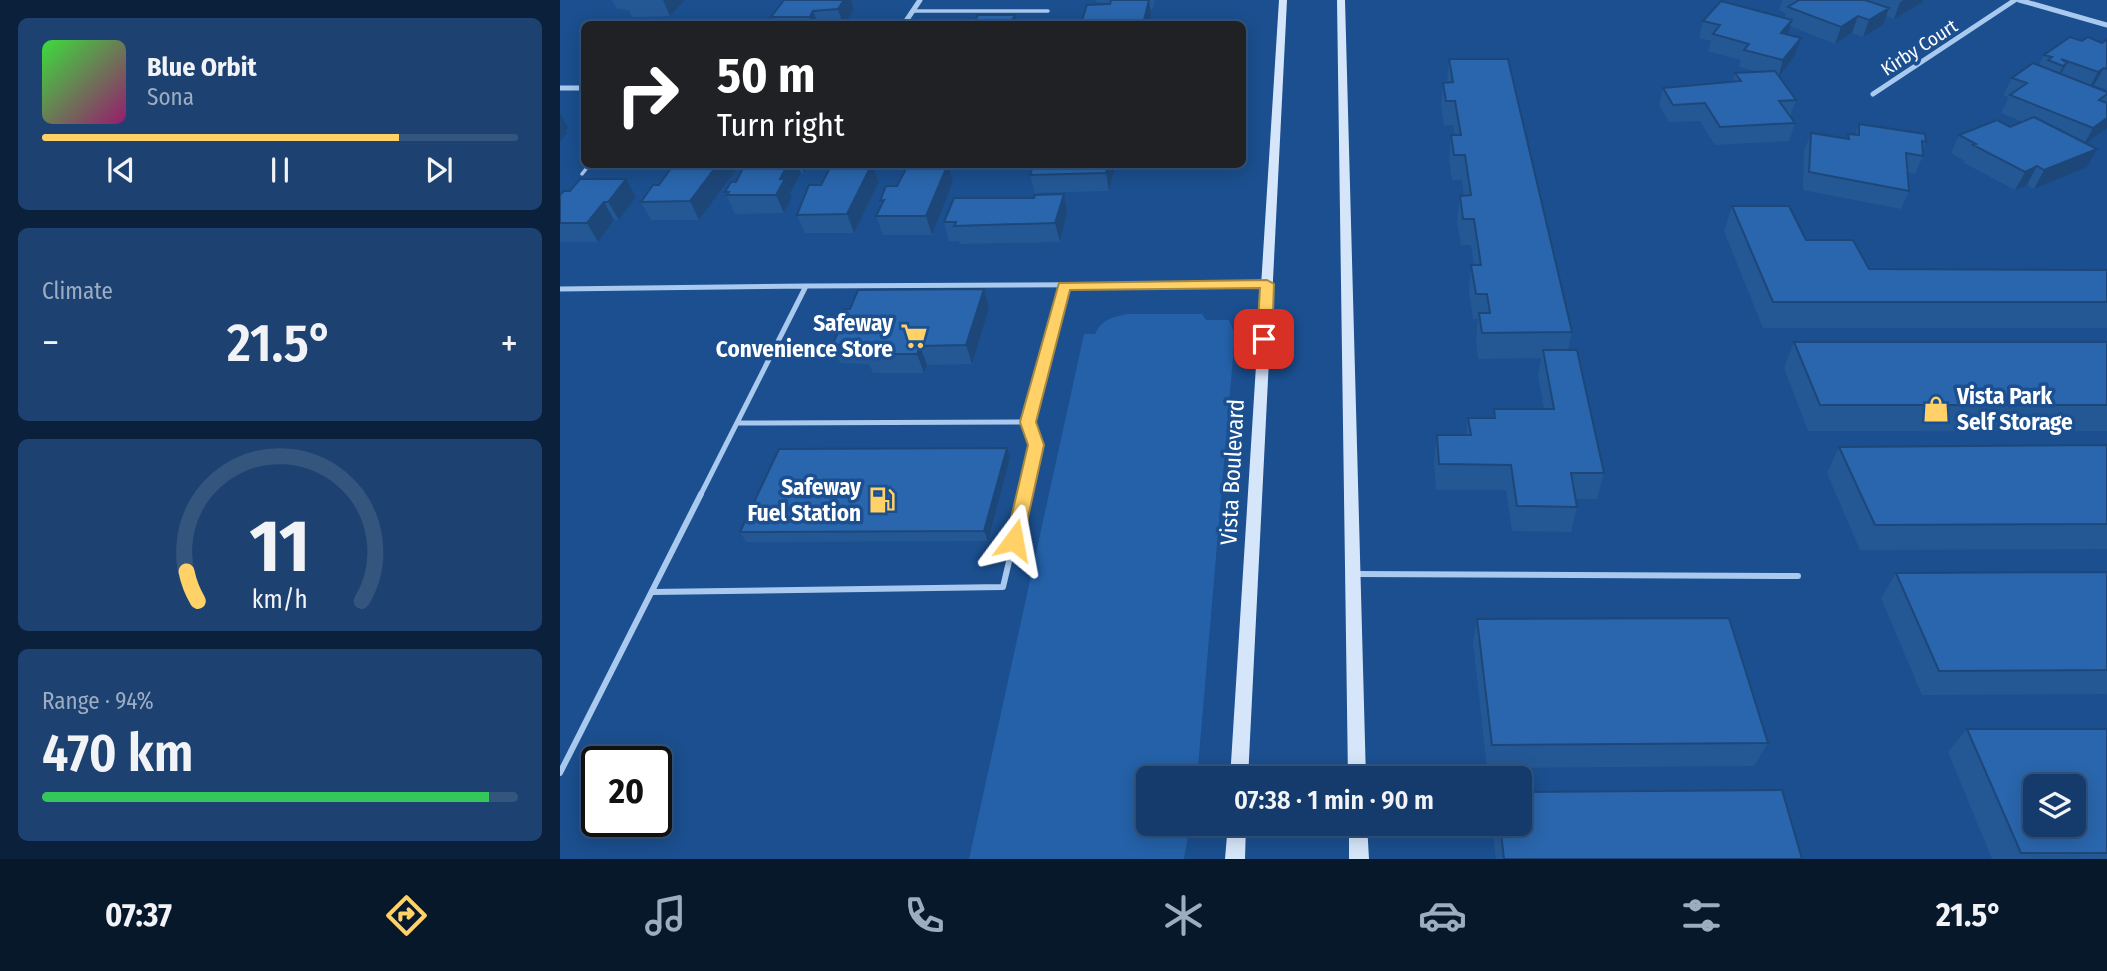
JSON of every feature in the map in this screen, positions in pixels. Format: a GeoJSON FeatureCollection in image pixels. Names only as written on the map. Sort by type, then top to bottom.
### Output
{"type":"FeatureCollection","features":[{"type":"Feature","properties":{"kind":"main road","name":"Vista Boulevard"},"geometry":{"type":"LineString","coordinates":[[1240,766],[1283,0]]}},
{"type":"Feature","properties":{"kind":"main road"},"geometry":{"type":"LineString","coordinates":[[1341,0],[1357,766]]}},
{"type":"Feature","properties":{"kind":"main road"},"geometry":{"type":"LineString","coordinates":[[1235,859],[1236,836]]}},
{"type":"Feature","properties":{"kind":"main road"},"geometry":{"type":"LineString","coordinates":[[1358,836],[1359,859]]}},
{"type":"Feature","properties":{"kind":"street"},"geometry":{"type":"LineString","coordinates":[[906,21],[920,0]]}},
{"type":"Feature","properties":{"kind":"street"},"geometry":{"type":"LineString","coordinates":[[2017,0],[2107,25]]}},
{"type":"Feature","properties":{"kind":"street","name":"Kirby Court"},"geometry":{"type":"LineString","coordinates":[[1873,94],[2017,0]]}},
{"type":"Feature","properties":{"kind":"street"},"geometry":{"type":"LineString","coordinates":[[560,88],[581,88]]}},
{"type":"Feature","properties":{"kind":"lane"},"geometry":{"type":"LineString","coordinates":[[914,11],[1048,11]]}},
{"type":"Feature","properties":{"kind":"lane"},"geometry":{"type":"LineString","coordinates":[[582,174],[587,168]]}},
{"type":"Feature","properties":{"kind":"lane"},"geometry":{"type":"LineString","coordinates":[[560,289],[1267,284]]}},
{"type":"Feature","properties":{"kind":"lane"},"geometry":{"type":"LineString","coordinates":[[560,773],[806,286]]}},
{"type":"Feature","properties":{"kind":"lane"},"geometry":{"type":"LineString","coordinates":[[652,592],[1003,587],[1036,445],[1028,422],[1064,286]]}},
{"type":"Feature","properties":{"kind":"lane"},"geometry":{"type":"LineString","coordinates":[[737,423],[1028,422]]}},
{"type":"Feature","properties":{"kind":"lane"},"geometry":{"type":"LineString","coordinates":[[1353,574],[1798,576]]}},
{"type":"Feature","properties":{"kind":"shaded area"},"geometry":{"type":"Polygon","coordinates":[[[1128,314],[1202,314],[1206,320],[1229,320],[1235,334],[1198,766],[1136,766],[1136,836],[1188,836],[1184,859],[969,859],[1084,334],[1095,334],[1105,322],[1128,314]]]}},
{"type":"Feature","properties":{"kind":"building"},"geometry":{"type":"Polygon","coordinates":[[[784,0],[844,0],[838,9],[813,11],[810,17],[771,17],[784,0]]]}},
{"type":"Feature","properties":{"kind":"building"},"geometry":{"type":"Polygon","coordinates":[[[1111,0],[1149,0],[1144,20],[1082,21],[1087,5],[1110,4],[1111,0]]]}},
{"type":"Feature","properties":{"kind":"building"},"geometry":{"type":"Polygon","coordinates":[[[1799,0],[1865,0],[1889,8],[1869,20],[1858,16],[1841,27],[1788,7],[1799,0]]]}},
{"type":"Feature","properties":{"kind":"building"},"geometry":{"type":"Polygon","coordinates":[[[1721,1],[1792,20],[1781,33],[1801,38],[1783,60],[1744,50],[1749,44],[1713,34],[1720,25],[1703,21],[1721,1]]]}},
{"type":"Feature","properties":{"kind":"building"},"geometry":{"type":"Polygon","coordinates":[[[978,15],[1015,15],[1012,21],[975,21],[978,15]]]}},
{"type":"Feature","properties":{"kind":"building"},"geometry":{"type":"Polygon","coordinates":[[[2070,37],[2082,41],[2088,37],[2102,43],[2107,39],[2107,69],[2098,72],[2061,59],[2067,63],[2063,66],[2048,60],[2052,57],[2044,55],[2070,37]]]}},
{"type":"Feature","properties":{"kind":"building"},"geometry":{"type":"Polygon","coordinates":[[[1449,59],[1508,59],[1572,332],[1482,333],[1479,313],[1490,313],[1487,294],[1476,294],[1471,265],[1481,265],[1474,219],[1463,219],[1460,196],[1471,195],[1465,155],[1454,155],[1451,135],[1461,135],[1455,101],[1446,101],[1443,83],[1453,82],[1449,59]]]}},
{"type":"Feature","properties":{"kind":"building"},"geometry":{"type":"Polygon","coordinates":[[[2033,63],[2107,92],[2099,100],[2107,103],[2107,118],[2093,128],[2010,95],[2027,83],[2012,78],[2033,63]]]}},
{"type":"Feature","properties":{"kind":"building"},"geometry":{"type":"Polygon","coordinates":[[[1775,71],[1796,100],[1779,101],[1795,123],[1720,127],[1705,103],[1673,105],[1663,88],[1741,81],[1735,73],[1775,71]]]}},
{"type":"Feature","properties":{"kind":"building"},"geometry":{"type":"Polygon","coordinates":[[[2034,117],[2097,149],[2044,170],[2037,166],[2025,172],[1959,135],[1997,120],[2010,127],[2034,117]]]}},
{"type":"Feature","properties":{"kind":"building"},"geometry":{"type":"Polygon","coordinates":[[[1859,124],[1925,134],[1926,142],[1922,141],[1923,156],[1906,153],[1909,191],[1809,172],[1811,133],[1849,139],[1848,134],[1859,135],[1859,124]]]}},
{"type":"Feature","properties":{"kind":"building"},"geometry":{"type":"Polygon","coordinates":[[[671,168],[715,168],[690,201],[641,202],[653,185],[659,185],[671,168]]]}},
{"type":"Feature","properties":{"kind":"building"},"geometry":{"type":"Polygon","coordinates":[[[743,168],[786,168],[780,179],[785,179],[776,195],[727,195],[729,192],[725,192],[731,182],[736,182],[743,168]]]}},
{"type":"Feature","properties":{"kind":"building"},"geometry":{"type":"Polygon","coordinates":[[[830,168],[870,168],[847,214],[797,215],[809,185],[821,185],[830,168]]]}},
{"type":"Feature","properties":{"kind":"building"},"geometry":{"type":"Polygon","coordinates":[[[906,168],[946,168],[926,216],[876,216],[884,200],[880,201],[886,186],[897,186],[906,168]]]}},
{"type":"Feature","properties":{"kind":"building"},"geometry":{"type":"Polygon","coordinates":[[[1033,168],[1107,168],[1106,173],[1030,175],[1033,168]]]}},
{"type":"Feature","properties":{"kind":"building"},"geometry":{"type":"Polygon","coordinates":[[[580,179],[626,179],[587,223],[560,223],[560,195],[564,191],[570,191],[580,179]]]}},
{"type":"Feature","properties":{"kind":"building"},"geometry":{"type":"Polygon","coordinates":[[[1064,194],[1055,223],[954,226],[956,222],[944,222],[954,198],[1034,198],[1035,195],[1064,194]]]}},
{"type":"Feature","properties":{"kind":"building"},"geometry":{"type":"Polygon","coordinates":[[[1732,206],[1789,206],[1806,240],[1853,240],[1869,269],[2107,270],[2107,302],[1773,302],[1732,206]]]}},
{"type":"Feature","properties":{"kind":"building","name":"Safeway Convenience Store"},"geometry":{"type":"Polygon","coordinates":[[[984,289],[966,345],[920,346],[917,354],[865,354],[870,345],[832,345],[842,324],[837,324],[844,309],[850,309],[858,290],[984,289]]]}},
{"type":"Feature","properties":{"kind":"building"},"geometry":{"type":"Polygon","coordinates":[[[1794,342],[2107,342],[2107,405],[1820,405],[1794,342]]]}},
{"type":"Feature","properties":{"kind":"building"},"geometry":{"type":"Polygon","coordinates":[[[1543,350],[1577,350],[1604,473],[1571,473],[1577,507],[1517,506],[1511,465],[1439,464],[1437,435],[1471,435],[1468,418],[1495,418],[1494,409],[1554,409],[1543,350]]]}},
{"type":"Feature","properties":{"kind":"building"},"geometry":{"type":"Polygon","coordinates":[[[2107,445],[2107,524],[1875,525],[1839,447],[2107,445]]]}},
{"type":"Feature","properties":{"kind":"building","name":"Safeway Fuel Station"},"geometry":{"type":"Polygon","coordinates":[[[1007,448],[984,531],[740,532],[779,449],[1007,448]]]}},
{"type":"Feature","properties":{"kind":"building"},"geometry":{"type":"Polygon","coordinates":[[[2107,572],[2107,670],[1939,671],[1896,573],[2107,572]]]}},
{"type":"Feature","properties":{"kind":"building"},"geometry":{"type":"Polygon","coordinates":[[[1729,618],[1768,743],[1492,745],[1477,619],[1729,618]]]}},
{"type":"Feature","properties":{"kind":"building"},"geometry":{"type":"Polygon","coordinates":[[[1967,729],[2107,729],[2107,853],[2021,853],[1967,729]]]}},
{"type":"Feature","properties":{"kind":"building"},"geometry":{"type":"Polygon","coordinates":[[[1782,790],[1802,859],[1504,859],[1501,836],[1532,836],[1532,792],[1782,790]]]}},
{"type":"Feature","properties":{"kind":"place","name":"Safeway Convenience Store"},"geometry":{"type":"Point","coordinates":[914,336]}},
{"type":"Feature","properties":{"kind":"place","name":"Vista Park Self Storage"},"geometry":{"type":"Point","coordinates":[1936,409]}},
{"type":"Feature","properties":{"kind":"place","name":"Safeway Fuel Station"},"geometry":{"type":"Point","coordinates":[882,500]}},
{"type":"Feature","properties":{"kind":"route"},"geometry":{"type":"LineString","coordinates":[[1014,540],[1036,445],[1028,422],[1064,286],[1267,284],[1264,339]]}}]}
